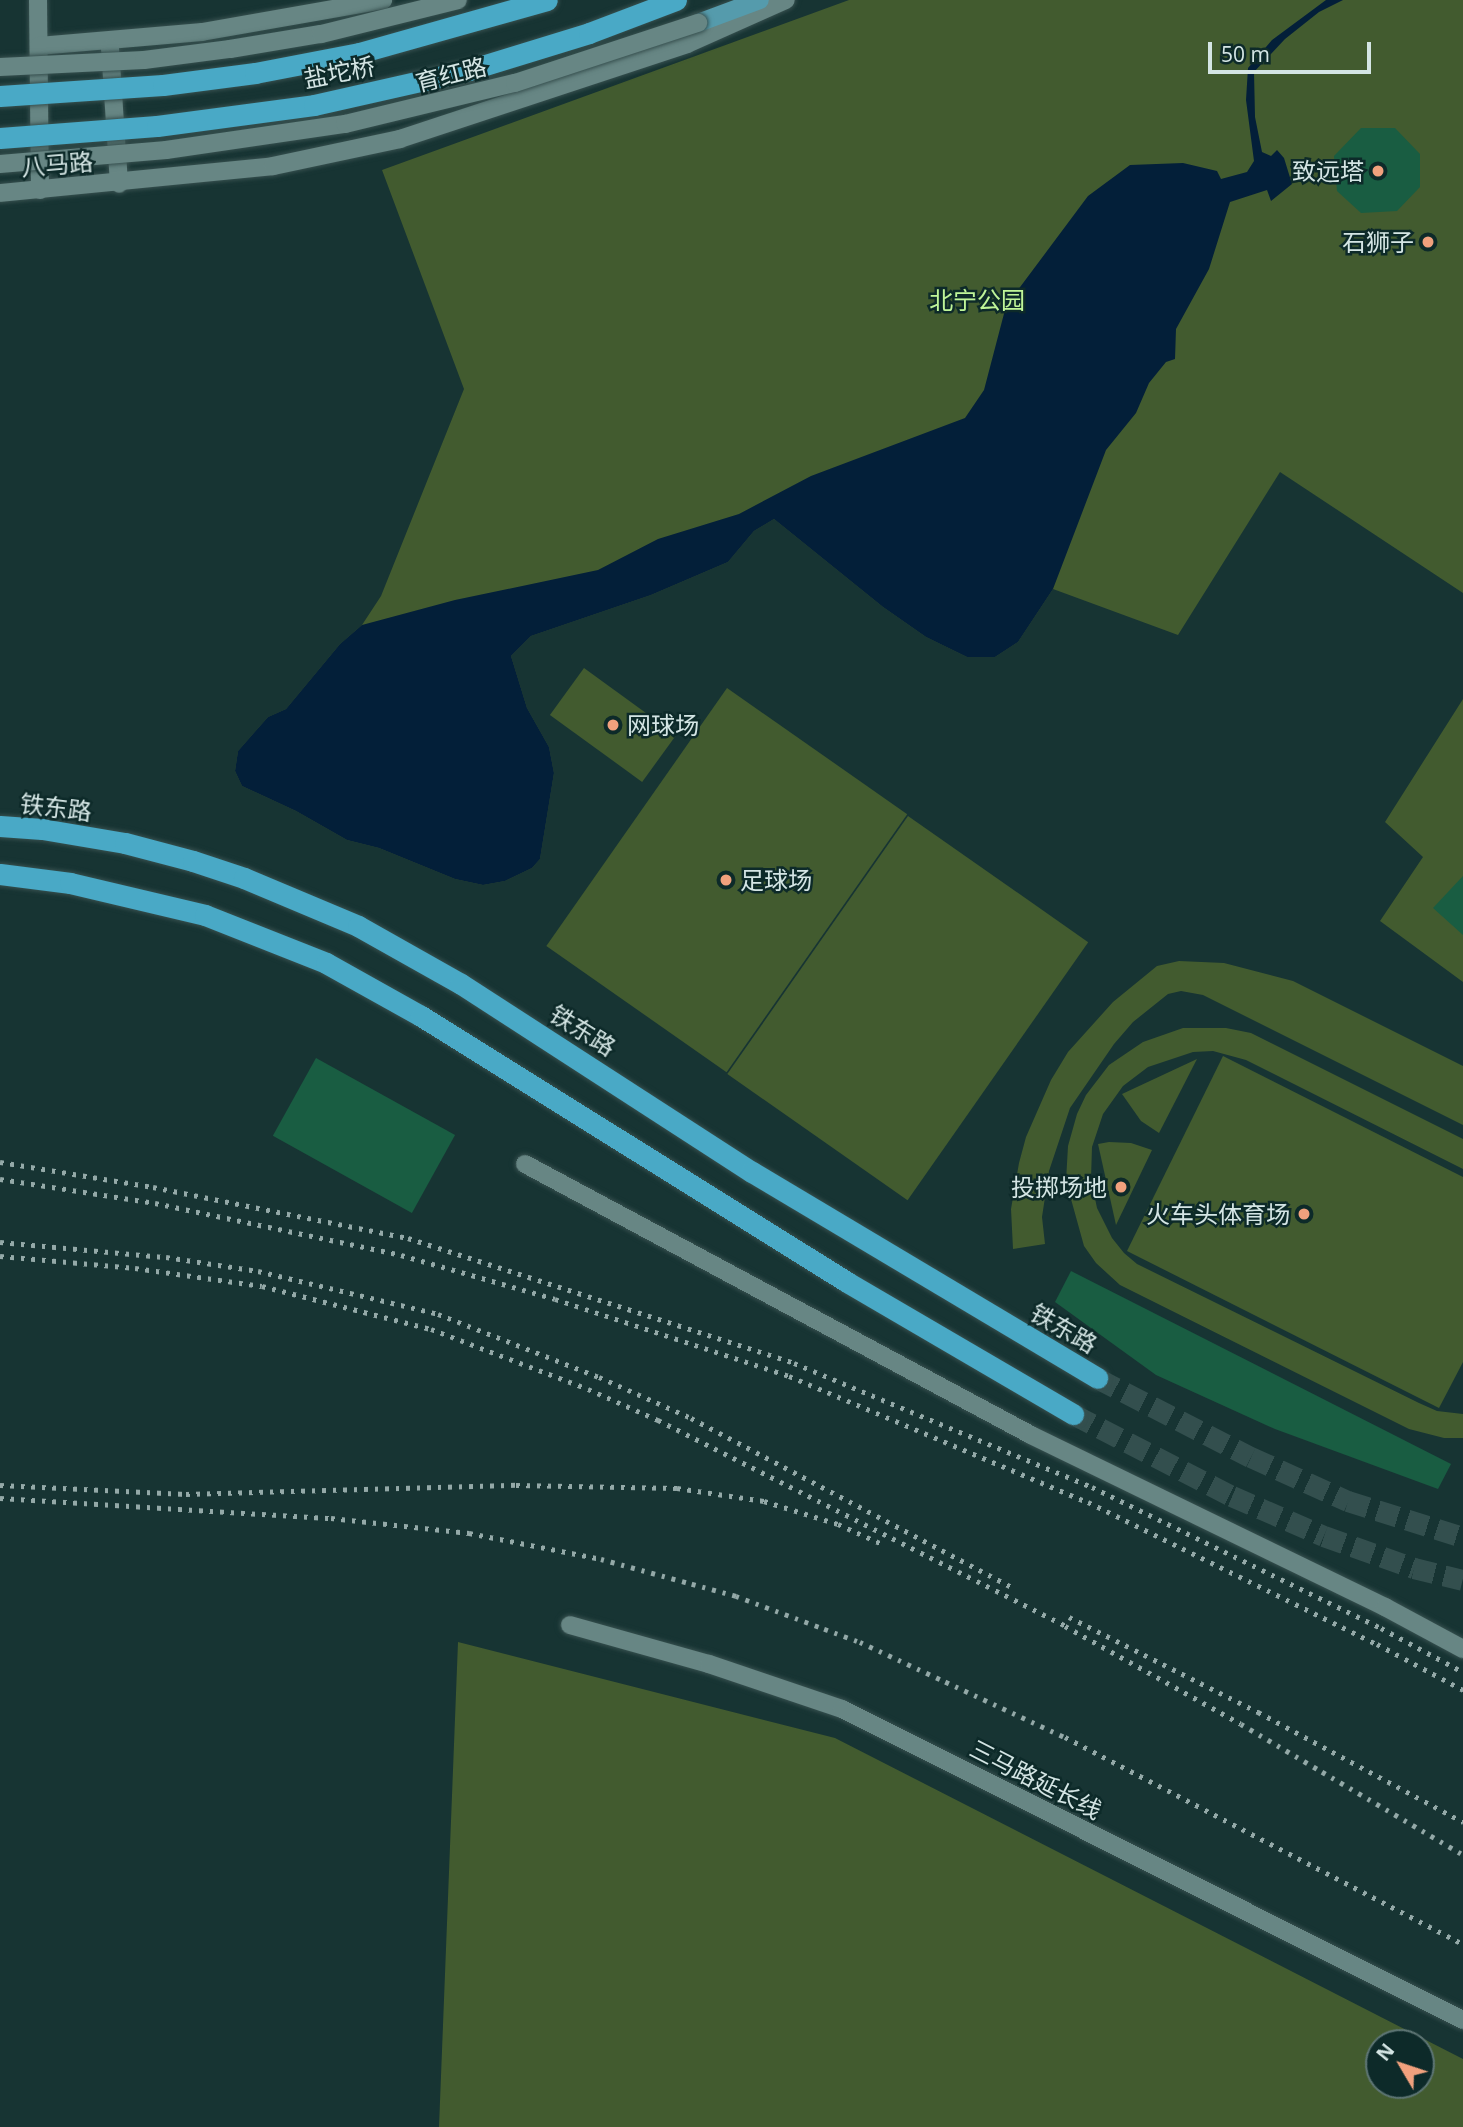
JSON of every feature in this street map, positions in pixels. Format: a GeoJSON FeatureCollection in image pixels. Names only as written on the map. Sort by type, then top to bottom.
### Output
{"type":"FeatureCollection","features":[{"type":"Feature","properties":{"kind":"highway","name":"盐坨桥"},"geometry":{"type":"LineString","coordinates":[[0,96],[163,85],[255,73],[359,53],[547,0]]}},
{"type":"Feature","properties":{"kind":"highway","name":"盐坨桥"},"geometry":{"type":"LineString","coordinates":[[0,138],[145,127],[314,105],[469,70],[589,33],[676,0]]}},
{"type":"Feature","properties":{"kind":"highway"},"geometry":{"type":"LineString","coordinates":[[0,820],[42,829]]}},
{"type":"Feature","properties":{"kind":"highway","name":"铁东路"},"geometry":{"type":"LineString","coordinates":[[0,826],[42,829],[125,843],[193,861],[244,878],[358,926],[439,972],[629,1090],[752,1172],[1097,1378]]}},
{"type":"Feature","properties":{"kind":"highway"},"geometry":{"type":"LineString","coordinates":[[1,874],[137,897],[205,915],[326,962],[370,986],[603,1129],[893,1310],[1073,1414]]}},
{"type":"Feature","properties":{"kind":"main road"},"geometry":{"type":"LineString","coordinates":[[698,23],[760,0]]}},
{"type":"Feature","properties":{"kind":"street"},"geometry":{"type":"LineString","coordinates":[[38,0],[40,190]]}},
{"type":"Feature","properties":{"kind":"street"},"geometry":{"type":"LineString","coordinates":[[39,46],[202,32],[383,0]]}},
{"type":"Feature","properties":{"kind":"street"},"geometry":{"type":"LineString","coordinates":[[0,68],[144,60],[230,49],[321,34],[458,0]]}},
{"type":"Feature","properties":{"kind":"street","name":"八马路"},"geometry":{"type":"LineString","coordinates":[[0,194],[119,184],[272,166],[400,139],[687,44],[786,0]]}},
{"type":"Feature","properties":{"kind":"street","name":"育红路"},"geometry":{"type":"LineString","coordinates":[[0,164],[166,150],[345,124],[515,83],[698,23]]}},
{"type":"Feature","properties":{"kind":"street"},"geometry":{"type":"LineString","coordinates":[[110,42],[119,184]]}},
{"type":"Feature","properties":{"kind":"street"},"geometry":{"type":"LineString","coordinates":[[525,1164],[1031,1435],[1385,1607],[1463,1648]]}},
{"type":"Feature","properties":{"kind":"street","name":"三马路延长线"},"geometry":{"type":"LineString","coordinates":[[570,1625],[709,1664],[842,1709],[1463,2020]]}},
{"type":"Feature","properties":{"kind":"green space","name":"北宁公园"},"geometry":{"type":"Polygon","coordinates":[[[849,0],[1463,0],[1463,593],[1280,472],[1178,635],[1053,589],[1018,642],[995,657],[967,657],[926,637],[883,607],[774,519],[754,531],[728,562],[651,595],[531,636],[511,656],[527,708],[549,747],[554,773],[540,859],[532,868],[505,881],[483,885],[455,879],[379,848],[347,840],[296,811],[242,786],[235,771],[238,751],[268,717],[286,709],[340,644],[362,625],[381,596],[464,389],[382,170],[849,0]]]}},
{"type":"Feature","properties":{"kind":"green space","name":"网球场"},"geometry":{"type":"Polygon","coordinates":[[[584,668],[676,735],[642,782],[550,715],[584,668]]]}},
{"type":"Feature","properties":{"kind":"green space","name":"足球场"},"geometry":{"type":"Polygon","coordinates":[[[727,688],[907,814],[727,1072],[546,946],[727,688]]]}},
{"type":"Feature","properties":{"kind":"green space"},"geometry":{"type":"Polygon","coordinates":[[[1463,699],[1463,982],[1380,921],[1423,857],[1385,822],[1463,699]]]}},
{"type":"Feature","properties":{"kind":"green space","name":"足球场"},"geometry":{"type":"Polygon","coordinates":[[[908,816],[1088,942],[908,1200],[727,1074],[908,816]]]}},
{"type":"Feature","properties":{"kind":"green space"},"geometry":{"type":"Polygon","coordinates":[[[1179,961],[1224,963],[1293,981],[1463,1066],[1463,1125],[1203,995],[1181,991],[1168,994],[1133,1022],[1114,1044],[1070,1108],[1049,1171],[1042,1217],[1045,1244],[1013,1249],[1011,1209],[1019,1163],[1026,1137],[1051,1080],[1068,1052],[1113,1002],[1157,966],[1179,961]]]}},
{"type":"Feature","properties":{"kind":"green space","name":"火车头体育场"},"geometry":{"type":"Polygon","coordinates":[[[1183,1028],[1226,1028],[1251,1033],[1463,1139],[1463,1169],[1246,1060],[1213,1051],[1193,1052],[1148,1067],[1123,1086],[1103,1114],[1092,1147],[1091,1179],[1097,1208],[1112,1238],[1137,1264],[1419,1403],[1437,1411],[1463,1414],[1463,1438],[1444,1438],[1409,1429],[1120,1285],[1096,1263],[1084,1246],[1066,1181],[1068,1146],[1077,1114],[1086,1095],[1109,1065],[1143,1042],[1183,1028]]]}},
{"type":"Feature","properties":{"kind":"green space","name":"火车头体育场"},"geometry":{"type":"Polygon","coordinates":[[[1223,1056],[1463,1177],[1463,1362],[1439,1408],[1127,1251],[1223,1056]]]}},
{"type":"Feature","properties":{"kind":"green space","name":"火车头体育场"},"geometry":{"type":"Polygon","coordinates":[[[1197,1059],[1159,1133],[1141,1121],[1122,1094],[1197,1059]]]}},
{"type":"Feature","properties":{"kind":"green space","name":"火车头体育场"},"geometry":{"type":"Polygon","coordinates":[[[1131,1143],[1152,1150],[1116,1225],[1098,1144],[1131,1143]]]}},
{"type":"Feature","properties":{"kind":"green space"},"geometry":{"type":"Polygon","coordinates":[[[458,1642],[835,1738],[1404,2029],[1365,2029],[1365,2099],[1435,2099],[1435,2045],[1463,2059],[1463,2127],[439,2127],[458,1642]]]}},
{"type":"Feature","properties":{"kind":"water"},"geometry":{"type":"Polygon","coordinates":[[[1326,0],[1343,0],[1319,12],[1285,39],[1254,72],[1255,117],[1262,152],[1271,156],[1277,150],[1284,158],[1292,184],[1271,201],[1267,190],[1230,202],[1209,269],[1176,329],[1175,359],[1166,362],[1149,383],[1136,413],[1106,450],[1053,589],[1018,642],[995,657],[967,657],[926,637],[883,607],[774,519],[754,531],[728,562],[651,595],[531,636],[511,656],[527,708],[549,747],[554,773],[540,859],[532,868],[505,881],[483,885],[455,879],[379,848],[347,840],[296,811],[242,786],[235,771],[238,751],[268,717],[286,709],[340,644],[362,625],[455,600],[598,570],[658,539],[739,514],[811,476],[965,418],[984,390],[1006,306],[1088,196],[1130,165],[1183,163],[1217,171],[1221,179],[1247,172],[1254,161],[1246,100],[1248,68],[1272,40],[1326,0]]]}},
{"type":"Feature","properties":{"kind":"building","name":"致远塔"},"geometry":{"type":"Polygon","coordinates":[[[1361,128],[1395,128],[1420,154],[1420,187],[1397,211],[1361,213],[1337,191],[1334,156],[1361,128]]]}},
{"type":"Feature","properties":{"kind":"building"},"geometry":{"type":"Polygon","coordinates":[[[1463,876],[1463,935],[1433,908],[1463,876]]]}},
{"type":"Feature","properties":{"kind":"building"},"geometry":{"type":"Polygon","coordinates":[[[316,1058],[455,1135],[412,1213],[273,1136],[316,1058]]]}},
{"type":"Feature","properties":{"kind":"building","name":"火车头体育场"},"geometry":{"type":"Polygon","coordinates":[[[1071,1271],[1451,1464],[1438,1489],[1275,1429],[1156,1375],[1055,1302],[1071,1271]]]}},
{"type":"Feature","properties":{"kind":"tunnel"},"geometry":{"type":"LineString","coordinates":[[1097,1378],[1251,1457],[1348,1501],[1463,1537]]}},
{"type":"Feature","properties":{"kind":"tunnel"},"geometry":{"type":"LineString","coordinates":[[1073,1414],[1232,1496],[1324,1536],[1414,1568],[1463,1580]]}},
{"type":"Feature","properties":{"kind":"railway"},"geometry":{"type":"LineString","coordinates":[[0,1162],[153,1187],[408,1238],[794,1363],[1092,1487],[1381,1628],[1463,1672]]}},
{"type":"Feature","properties":{"kind":"railway"},"geometry":{"type":"LineString","coordinates":[[0,1179],[155,1203],[401,1255],[555,1299],[789,1376],[1088,1502],[1377,1644],[1463,1690]]}},
{"type":"Feature","properties":{"kind":"railway"},"geometry":{"type":"LineString","coordinates":[[0,1242],[166,1257],[258,1271],[438,1314],[599,1377],[691,1418],[1013,1588]]}},
{"type":"Feature","properties":{"kind":"railway"},"geometry":{"type":"LineString","coordinates":[[0,1256],[135,1268],[262,1286],[431,1329],[588,1389],[658,1420],[1065,1626],[1241,1724],[1463,1855]]}},
{"type":"Feature","properties":{"kind":"railway"},"geometry":{"type":"LineString","coordinates":[[0,1485],[186,1494],[516,1485],[677,1488],[764,1501],[838,1524],[880,1543]]}},
{"type":"Feature","properties":{"kind":"railway"},"geometry":{"type":"LineString","coordinates":[[0,1498],[331,1518],[469,1533],[601,1559],[736,1596],[860,1642],[1065,1737],[1463,1944]]}},
{"type":"Feature","properties":{"kind":"railway"},"geometry":{"type":"LineString","coordinates":[[1069,1617],[1258,1712],[1463,1822]]}},
{"type":"Feature","properties":{"kind":"place","name":"致远塔"},"geometry":{"type":"Point","coordinates":[1378,171]}},
{"type":"Feature","properties":{"kind":"place","name":"石狮子"},"geometry":{"type":"Point","coordinates":[1428,242]}},
{"type":"Feature","properties":{"kind":"place","name":"网球场"},"geometry":{"type":"Point","coordinates":[613,725]}},
{"type":"Feature","properties":{"kind":"place","name":"足球场"},"geometry":{"type":"Point","coordinates":[726,880]}},
{"type":"Feature","properties":{"kind":"place","name":"投掷场地"},"geometry":{"type":"Point","coordinates":[1121,1187]}},
{"type":"Feature","properties":{"kind":"place","name":"火车头体育场"},"geometry":{"type":"Point","coordinates":[1304,1214]}}]}
